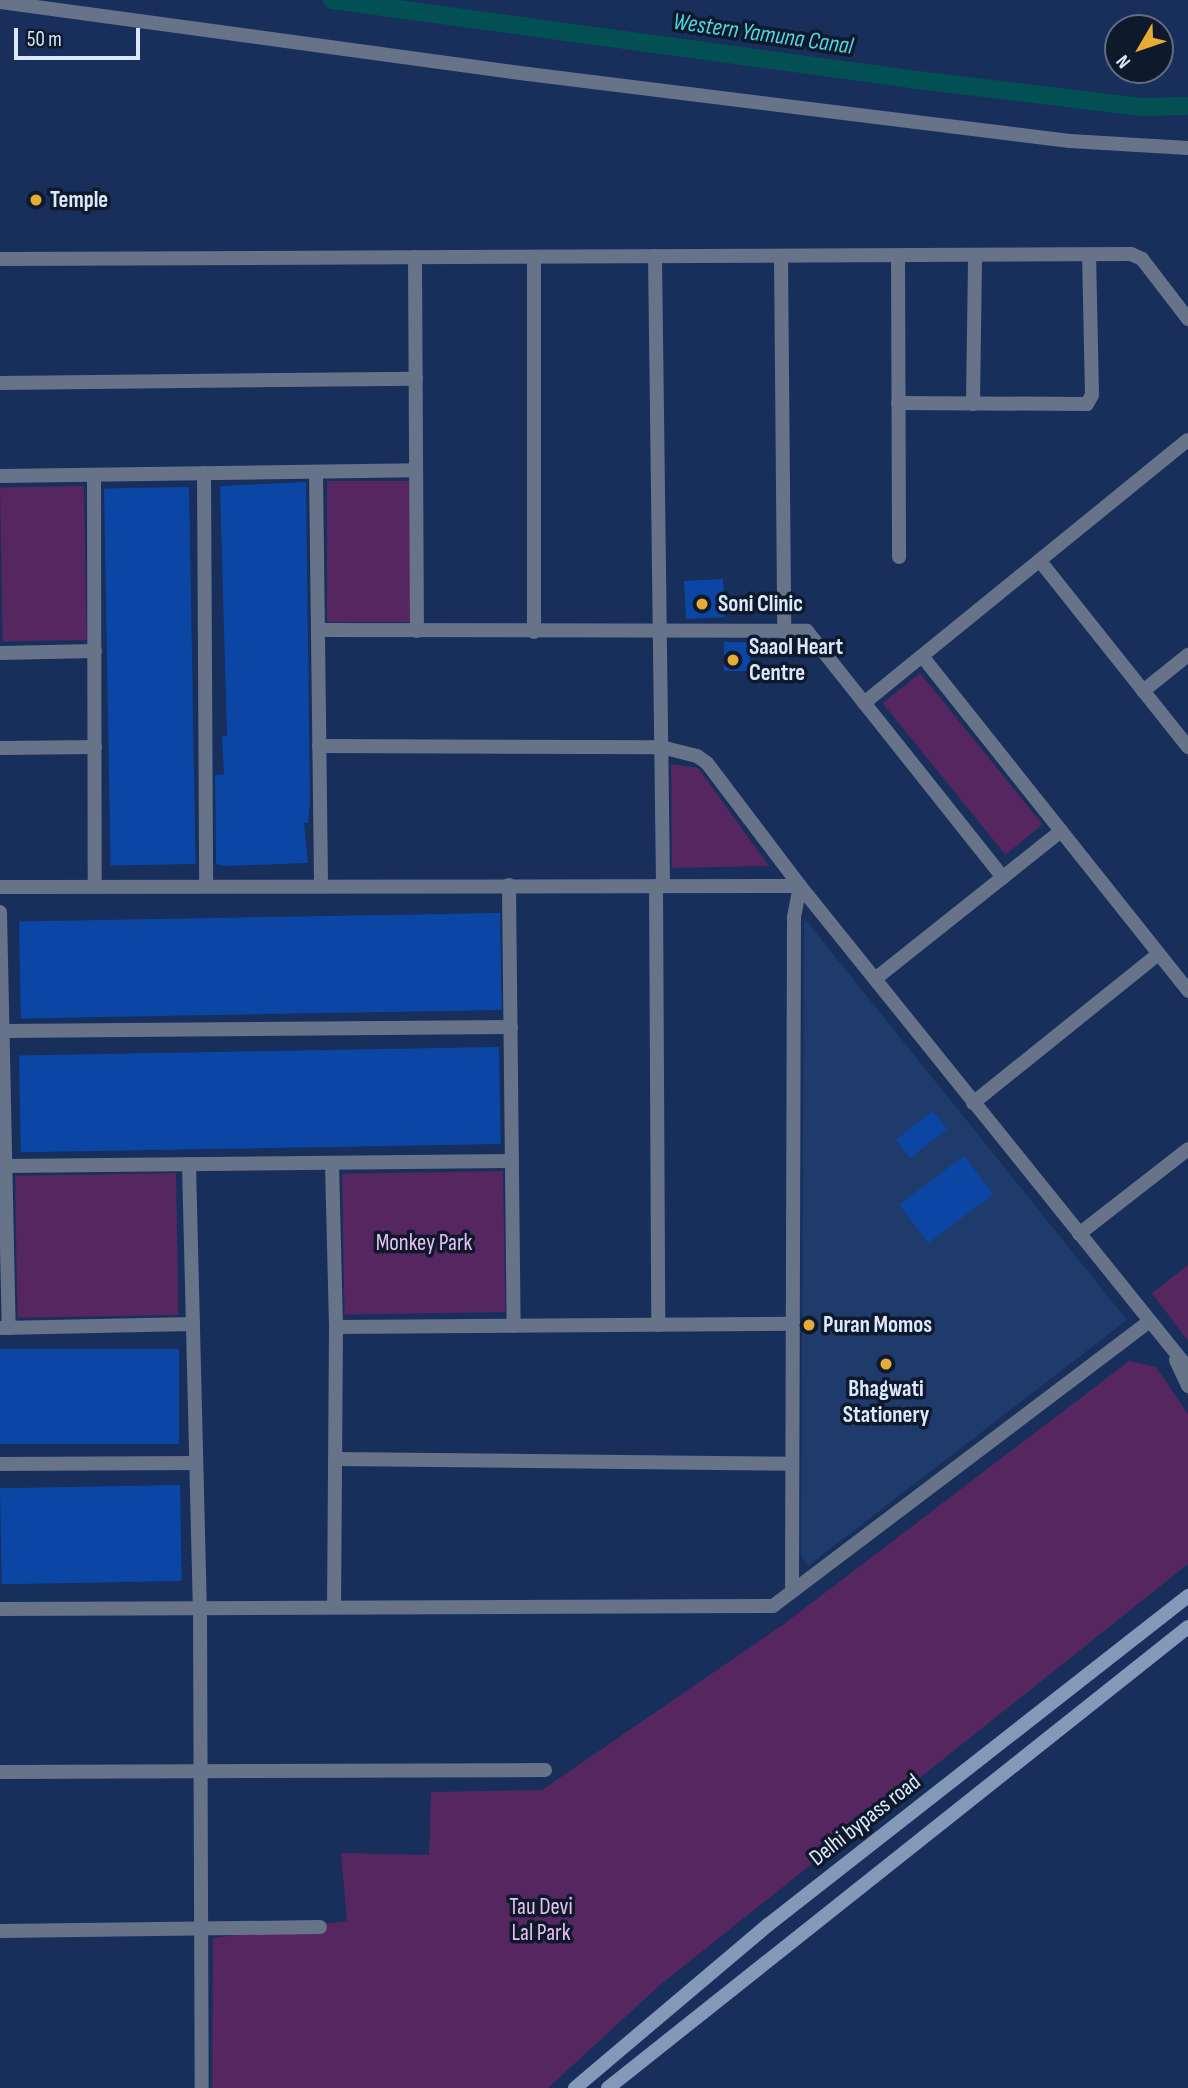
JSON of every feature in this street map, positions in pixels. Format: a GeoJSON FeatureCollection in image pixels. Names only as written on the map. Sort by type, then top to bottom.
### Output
{"type":"FeatureCollection","features":[{"type":"Feature","properties":{"kind":"main road","name":"Delhi bypass road"},"geometry":{"type":"LineString","coordinates":[[575,2088],[768,1924],[1188,1596]]}},
{"type":"Feature","properties":{"kind":"main road"},"geometry":{"type":"LineString","coordinates":[[608,2088],[1188,1627]]}},
{"type":"Feature","properties":{"kind":"street"},"geometry":{"type":"LineString","coordinates":[[0,2],[528,74],[1070,141],[1188,148]]}},
{"type":"Feature","properties":{"kind":"street"},"geometry":{"type":"LineString","coordinates":[[0,259],[1137,255],[1188,319]]}},
{"type":"Feature","properties":{"kind":"street"},"geometry":{"type":"LineString","coordinates":[[655,256],[661,747],[658,1325]]}},
{"type":"Feature","properties":{"kind":"street"},"geometry":{"type":"LineString","coordinates":[[781,256],[784,632]]}},
{"type":"Feature","properties":{"kind":"street"},"geometry":{"type":"LineString","coordinates":[[898,256],[899,557]]}},
{"type":"Feature","properties":{"kind":"street"},"geometry":{"type":"LineString","coordinates":[[973,404],[975,256]]}},
{"type":"Feature","properties":{"kind":"street"},"geometry":{"type":"LineString","coordinates":[[898,403],[1080,406],[1090,401],[1089,256]]}},
{"type":"Feature","properties":{"kind":"street"},"geometry":{"type":"LineString","coordinates":[[415,257],[417,631]]}},
{"type":"Feature","properties":{"kind":"street"},"geometry":{"type":"LineString","coordinates":[[534,257],[534,632]]}},
{"type":"Feature","properties":{"kind":"street"},"geometry":{"type":"LineString","coordinates":[[0,383],[416,379]]}},
{"type":"Feature","properties":{"kind":"street"},"geometry":{"type":"LineString","coordinates":[[864,703],[1188,440]]}},
{"type":"Feature","properties":{"kind":"street"},"geometry":{"type":"LineString","coordinates":[[0,476],[416,470]]}},
{"type":"Feature","properties":{"kind":"street"},"geometry":{"type":"LineString","coordinates":[[316,471],[321,886]]}},
{"type":"Feature","properties":{"kind":"street"},"geometry":{"type":"LineString","coordinates":[[204,473],[206,886]]}},
{"type":"Feature","properties":{"kind":"street"},"geometry":{"type":"LineString","coordinates":[[94,475],[95,887]]}},
{"type":"Feature","properties":{"kind":"street"},"geometry":{"type":"LineString","coordinates":[[1040,561],[1188,747]]}},
{"type":"Feature","properties":{"kind":"street"},"geometry":{"type":"LineString","coordinates":[[318,630],[810,634],[1003,877]]}},
{"type":"Feature","properties":{"kind":"street"},"geometry":{"type":"LineString","coordinates":[[0,653],[95,651]]}},
{"type":"Feature","properties":{"kind":"street"},"geometry":{"type":"LineString","coordinates":[[1143,691],[1188,655]]}},
{"type":"Feature","properties":{"kind":"street"},"geometry":{"type":"LineString","coordinates":[[922,656],[1188,991]]}},
{"type":"Feature","properties":{"kind":"street"},"geometry":{"type":"LineString","coordinates":[[319,746],[661,747],[707,763],[800,886],[1174,1356],[1188,1368]]}},
{"type":"Feature","properties":{"kind":"street"},"geometry":{"type":"LineString","coordinates":[[0,748],[95,747]]}},
{"type":"Feature","properties":{"kind":"street"},"geometry":{"type":"LineString","coordinates":[[874,979],[1061,831]]}},
{"type":"Feature","properties":{"kind":"street"},"geometry":{"type":"LineString","coordinates":[[509,885],[514,1326]]}},
{"type":"Feature","properties":{"kind":"street"},"geometry":{"type":"LineString","coordinates":[[0,887],[800,886]]}},
{"type":"Feature","properties":{"kind":"street"},"geometry":{"type":"LineString","coordinates":[[792,1591],[794,918],[800,886]]}},
{"type":"Feature","properties":{"kind":"street"},"geometry":{"type":"LineString","coordinates":[[0,912],[5,1166],[4,1328],[193,1324]]}},
{"type":"Feature","properties":{"kind":"street"},"geometry":{"type":"LineString","coordinates":[[973,1103],[1158,954]]}},
{"type":"Feature","properties":{"kind":"street"},"geometry":{"type":"LineString","coordinates":[[3,1031],[511,1027]]}},
{"type":"Feature","properties":{"kind":"street"},"geometry":{"type":"LineString","coordinates":[[1079,1234],[1188,1149]]}},
{"type":"Feature","properties":{"kind":"street"},"geometry":{"type":"LineString","coordinates":[[5,1166],[512,1161]]}},
{"type":"Feature","properties":{"kind":"street"},"geometry":{"type":"LineString","coordinates":[[332,1163],[336,1327],[334,1607]]}},
{"type":"Feature","properties":{"kind":"street"},"geometry":{"type":"LineString","coordinates":[[189,1164],[200,1608],[202,2088]]}},
{"type":"Feature","properties":{"kind":"street"},"geometry":{"type":"LineString","coordinates":[[0,1609],[773,1606],[1148,1322]]}},
{"type":"Feature","properties":{"kind":"street"},"geometry":{"type":"LineString","coordinates":[[336,1327],[793,1324]]}},
{"type":"Feature","properties":{"kind":"street"},"geometry":{"type":"LineString","coordinates":[[1174,1356],[1188,1386]]}},
{"type":"Feature","properties":{"kind":"street"},"geometry":{"type":"LineString","coordinates":[[335,1459],[793,1464]]}},
{"type":"Feature","properties":{"kind":"street"},"geometry":{"type":"LineString","coordinates":[[0,1464],[196,1463]]}},
{"type":"Feature","properties":{"kind":"street"},"geometry":{"type":"LineString","coordinates":[[0,1772],[545,1770]]}},
{"type":"Feature","properties":{"kind":"street"},"geometry":{"type":"LineString","coordinates":[[0,1931],[320,1927]]}},
{"type":"Feature","properties":{"kind":"shaded area"},"geometry":{"type":"Polygon","coordinates":[[[804,918],[1127,1320],[808,1566],[801,1556],[804,918]]]}},
{"type":"Feature","properties":{"kind":"green space"},"geometry":{"type":"Polygon","coordinates":[[[327,481],[410,481],[410,622],[327,622],[327,481]]]}},
{"type":"Feature","properties":{"kind":"green space"},"geometry":{"type":"Polygon","coordinates":[[[84,486],[87,640],[3,641],[0,487],[84,486]]]}},
{"type":"Feature","properties":{"kind":"green space"},"geometry":{"type":"Polygon","coordinates":[[[920,673],[1043,825],[1005,855],[883,703],[920,673]]]}},
{"type":"Feature","properties":{"kind":"green space"},"geometry":{"type":"Polygon","coordinates":[[[671,764],[698,768],[769,866],[672,868],[671,764]]]}},
{"type":"Feature","properties":{"kind":"green space","name":"Monkey Park"},"geometry":{"type":"Polygon","coordinates":[[[503,1171],[505,1312],[344,1315],[342,1174],[503,1171]]]}},
{"type":"Feature","properties":{"kind":"green space"},"geometry":{"type":"Polygon","coordinates":[[[176,1173],[178,1315],[18,1318],[15,1176],[176,1173]]]}},
{"type":"Feature","properties":{"kind":"green space"},"geometry":{"type":"Polygon","coordinates":[[[1188,1265],[1188,1341],[1152,1293],[1188,1265]]]}},
{"type":"Feature","properties":{"kind":"green space","name":"Tau Devi Lal Park"},"geometry":{"type":"Polygon","coordinates":[[[1129,1361],[1156,1367],[1188,1414],[1188,1564],[660,1985],[548,2088],[212,2088],[213,1938],[347,1921],[341,1853],[429,1855],[431,1792],[542,1790],[784,1624],[1129,1361]]]}},
{"type":"Feature","properties":{"kind":"building"},"geometry":{"type":"Polygon","coordinates":[[[306,482],[310,802],[308,823],[304,823],[308,863],[224,866],[216,864],[215,775],[224,774],[222,736],[227,736],[220,486],[306,482]]]}},
{"type":"Feature","properties":{"kind":"building"},"geometry":{"type":"Polygon","coordinates":[[[189,487],[196,864],[111,865],[104,488],[189,487]]]}},
{"type":"Feature","properties":{"kind":"building"},"geometry":{"type":"Polygon","coordinates":[[[723,579],[725,617],[686,619],[684,581],[723,579]]]}},
{"type":"Feature","properties":{"kind":"building"},"geometry":{"type":"Polygon","coordinates":[[[724,642],[750,642],[750,671],[724,671],[724,642]]]}},
{"type":"Feature","properties":{"kind":"building"},"geometry":{"type":"Polygon","coordinates":[[[500,913],[502,1010],[21,1018],[19,921],[500,913]]]}},
{"type":"Feature","properties":{"kind":"building"},"geometry":{"type":"Polygon","coordinates":[[[499,1047],[501,1144],[21,1152],[19,1055],[499,1047]]]}},
{"type":"Feature","properties":{"kind":"building"},"geometry":{"type":"Polygon","coordinates":[[[933,1111],[947,1129],[910,1158],[896,1140],[933,1111]]]}},
{"type":"Feature","properties":{"kind":"building"},"geometry":{"type":"Polygon","coordinates":[[[964,1156],[993,1194],[928,1243],[899,1205],[964,1156]]]}},
{"type":"Feature","properties":{"kind":"building"},"geometry":{"type":"Polygon","coordinates":[[[0,1349],[179,1349],[179,1444],[0,1444],[0,1349]]]}},
{"type":"Feature","properties":{"kind":"building"},"geometry":{"type":"Polygon","coordinates":[[[180,1485],[182,1581],[2,1584],[0,1488],[180,1485]]]}},
{"type":"Feature","properties":{"kind":"waterway","name":"Western Yamuna Canal"},"geometry":{"type":"LineString","coordinates":[[332,0],[910,79],[1141,107],[1188,106]]}},
{"type":"Feature","properties":{"kind":"place","name":"Temple"},"geometry":{"type":"Point","coordinates":[36,200]}},
{"type":"Feature","properties":{"kind":"place","name":"Soni Clinic"},"geometry":{"type":"Point","coordinates":[702,604]}},
{"type":"Feature","properties":{"kind":"place","name":"Saaol Heart Centre"},"geometry":{"type":"Point","coordinates":[733,660]}},
{"type":"Feature","properties":{"kind":"place","name":"Puran Momos"},"geometry":{"type":"Point","coordinates":[809,1325]}},
{"type":"Feature","properties":{"kind":"place","name":"Bhagwati Stationery"},"geometry":{"type":"Point","coordinates":[886,1364]}}]}
